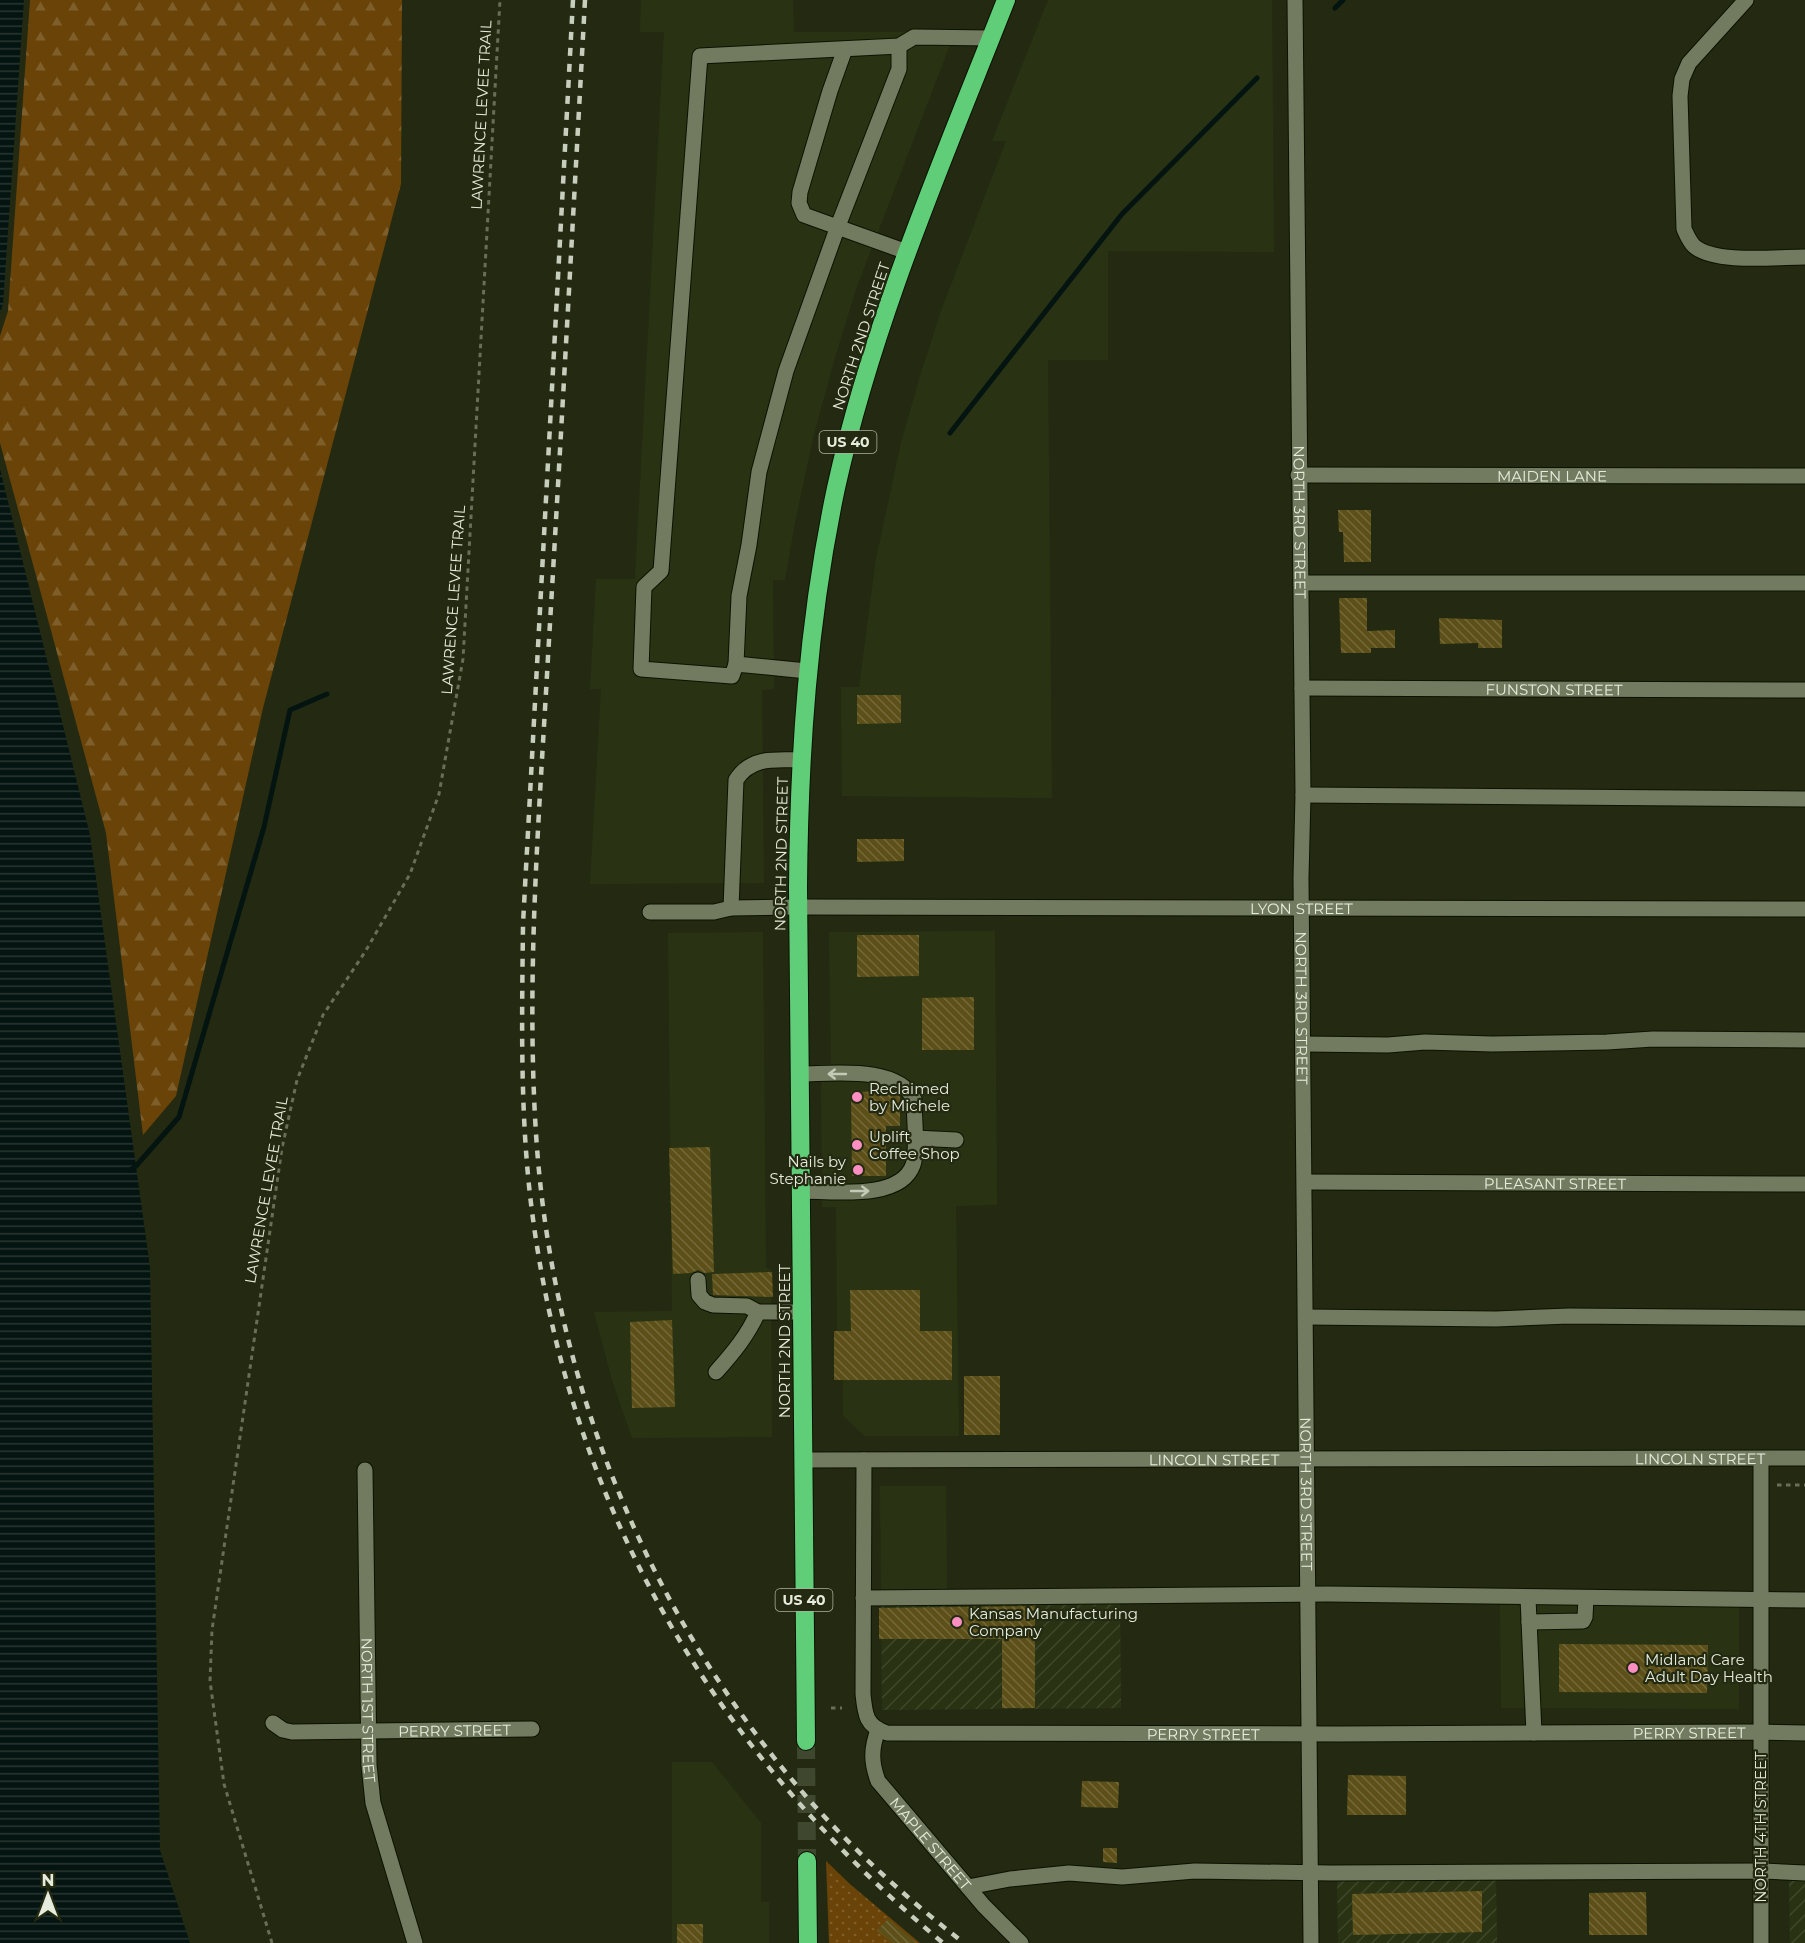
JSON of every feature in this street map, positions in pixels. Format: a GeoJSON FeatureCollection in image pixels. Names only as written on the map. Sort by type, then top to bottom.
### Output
{"type":"FeatureCollection","features":[{"type":"Feature","properties":{"kind":"highway","name":"NORTH 2ND STREET"},"geometry":{"type":"LineString","coordinates":[[806,1741],[798,907],[800,760],[807,671],[824,551],[836,488],[863,383],[907,252],[1006,0]]}},
{"type":"Feature","properties":{"kind":"highway"},"geometry":{"type":"LineString","coordinates":[[807,1861],[808,1943]]}},
{"type":"Feature","properties":{"kind":"street","name":"NORTH 3RD STREET"},"geometry":{"type":"LineString","coordinates":[[1295,0],[1311,1943]]}},
{"type":"Feature","properties":{"kind":"street"},"geometry":{"type":"LineString","coordinates":[[1746,0],[1689,63],[1682,79],[1680,96],[1684,229],[1695,247],[1719,257],[1805,257]]}},
{"type":"Feature","properties":{"kind":"street"},"geometry":{"type":"LineString","coordinates":[[899,46],[899,69],[838,226],[786,371],[759,472],[739,596],[736,664],[732,676],[641,669],[644,587],[661,571],[699,56],[899,46],[914,37],[991,39]]}},
{"type":"Feature","properties":{"kind":"street"},"geometry":{"type":"LineString","coordinates":[[845,49],[800,192],[800,203],[804,215],[907,252]]}},
{"type":"Feature","properties":{"kind":"street","name":"MAIDEN LANE"},"geometry":{"type":"LineString","coordinates":[[1298,475],[1805,476]]}},
{"type":"Feature","properties":{"kind":"street"},"geometry":{"type":"LineString","coordinates":[[1301,583],[1805,583]]}},
{"type":"Feature","properties":{"kind":"street"},"geometry":{"type":"LineString","coordinates":[[736,664],[807,671]]}},
{"type":"Feature","properties":{"kind":"street","name":"FUNSTON STREET"},"geometry":{"type":"LineString","coordinates":[[1302,688],[1805,690]]}},
{"type":"Feature","properties":{"kind":"street"},"geometry":{"type":"LineString","coordinates":[[731,908],[736,780],[744,768],[766,760],[800,760]]}},
{"type":"Feature","properties":{"kind":"street"},"geometry":{"type":"LineString","coordinates":[[1303,795],[1805,799]]}},
{"type":"Feature","properties":{"kind":"street","name":"LYON STREET"},"geometry":{"type":"LineString","coordinates":[[650,912],[714,912],[731,908],[798,907],[1805,909]]}},
{"type":"Feature","properties":{"kind":"street"},"geometry":{"type":"LineString","coordinates":[[1304,1044],[1388,1045],[1425,1042],[1492,1044],[1653,1039],[1805,1040]]}},
{"type":"Feature","properties":{"kind":"street"},"geometry":{"type":"LineString","coordinates":[[800,1074],[865,1074],[902,1084],[914,1099],[915,1138],[913,1167],[899,1183],[872,1191],[801,1191]]}},
{"type":"Feature","properties":{"kind":"street"},"geometry":{"type":"LineString","coordinates":[[915,1138],[956,1140]]}},
{"type":"Feature","properties":{"kind":"street","name":"PLEASANT STREET"},"geometry":{"type":"LineString","coordinates":[[1305,1182],[1805,1184]]}},
{"type":"Feature","properties":{"kind":"street"},"geometry":{"type":"LineString","coordinates":[[698,1280],[699,1295],[705,1302],[713,1305],[747,1305],[758,1312],[802,1312]]}},
{"type":"Feature","properties":{"kind":"street"},"geometry":{"type":"LineString","coordinates":[[716,1372],[738,1347],[758,1312]]}},
{"type":"Feature","properties":{"kind":"street"},"geometry":{"type":"LineString","coordinates":[[1306,1317],[1805,1318]]}},
{"type":"Feature","properties":{"kind":"street","name":"LINCOLN STREET"},"geometry":{"type":"LineString","coordinates":[[803,1460],[1805,1458]]}},
{"type":"Feature","properties":{"kind":"street","name":"NORTH 4TH STREET"},"geometry":{"type":"LineString","coordinates":[[1761,1459],[1761,1943]]}},
{"type":"Feature","properties":{"kind":"street"},"geometry":{"type":"LineString","coordinates":[[864,1460],[862,1694],[866,1715],[870,1724],[878,1730]]}},
{"type":"Feature","properties":{"kind":"street","name":"NORTH 1ST STREET"},"geometry":{"type":"LineString","coordinates":[[366,1470],[369,1765],[373,1803],[415,1943]]}},
{"type":"Feature","properties":{"kind":"street"},"geometry":{"type":"LineString","coordinates":[[863,1598],[1308,1594],[1805,1600]]}},
{"type":"Feature","properties":{"kind":"street"},"geometry":{"type":"LineString","coordinates":[[1528,1598],[1534,1733]]}},
{"type":"Feature","properties":{"kind":"street"},"geometry":{"type":"LineString","coordinates":[[1529,1622],[1583,1621],[1586,1598]]}},
{"type":"Feature","properties":{"kind":"street","name":"PERRY STREET"},"geometry":{"type":"LineString","coordinates":[[273,1723],[283,1730],[292,1732],[532,1729]]}},
{"type":"Feature","properties":{"kind":"street","name":"PERRY STREET"},"geometry":{"type":"LineString","coordinates":[[878,1730],[899,1734],[1805,1733]]}},
{"type":"Feature","properties":{"kind":"street","name":"MAPLE STREET"},"geometry":{"type":"LineString","coordinates":[[878,1730],[872,1744],[872,1767],[878,1781],[1001,1925],[1021,1943]]}},
{"type":"Feature","properties":{"kind":"street"},"geometry":{"type":"LineString","coordinates":[[968,1887],[1010,1879],[1069,1873],[1122,1877],[1195,1871],[1761,1871],[1805,1873]]}},
{"type":"Feature","properties":{"kind":"path","name":"LAWRENCE LEVEE TRAIL"},"geometry":{"type":"LineString","coordinates":[[272,1943],[224,1784],[210,1681],[212,1630],[282,1148],[297,1080],[323,1015],[365,952],[410,874],[439,794],[456,707],[463,659],[500,0]]}},
{"type":"Feature","properties":{"kind":"path"},"geometry":{"type":"LineString","coordinates":[[831,1708],[842,1708]]}},
{"type":"Feature","properties":{"kind":"shaded area"},"geometry":{"type":"Polygon","coordinates":[[[0,0],[24,0],[3,304],[0,313],[0,0]]]}},
{"type":"Feature","properties":{"kind":"shaded area"},"geometry":{"type":"Polygon","coordinates":[[[641,0],[793,0],[794,32],[955,32],[856,289],[814,434],[785,580],[773,580],[774,689],[762,690],[764,883],[590,884],[601,689],[590,689],[596,579],[635,579],[664,32],[640,32],[641,0]]]}},
{"type":"Feature","properties":{"kind":"shaded area"},"geometry":{"type":"Polygon","coordinates":[[[1048,0],[1272,0],[1274,252],[1108,251],[1108,360],[1048,360],[1052,798],[842,796],[841,687],[859,687],[876,559],[901,443],[941,311],[1006,141],[992,141],[1048,0]]]}},
{"type":"Feature","properties":{"kind":"shaded area"},"geometry":{"type":"Polygon","coordinates":[[[0,469],[90,835],[150,1267],[160,1850],[190,1943],[0,1943],[0,469]]]}},
{"type":"Feature","properties":{"kind":"shaded area"},"geometry":{"type":"Polygon","coordinates":[[[995,931],[997,1205],[956,1206],[959,1436],[865,1436],[843,1416],[842,1331],[837,1331],[836,1207],[822,1207],[821,1064],[831,1064],[829,932],[995,931]]]}},
{"type":"Feature","properties":{"kind":"shaded area"},"geometry":{"type":"Polygon","coordinates":[[[763,932],[766,1268],[771,1269],[772,1437],[632,1438],[612,1380],[594,1312],[672,1311],[668,933],[763,932]]]}},
{"type":"Feature","properties":{"kind":"shaded area"},"geometry":{"type":"Polygon","coordinates":[[[880,1486],[946,1486],[947,1589],[881,1590],[880,1486]]]}},
{"type":"Feature","properties":{"kind":"shaded area"},"geometry":{"type":"Polygon","coordinates":[[[1120,1604],[1121,1708],[882,1710],[881,1606],[1120,1604]]]}},
{"type":"Feature","properties":{"kind":"shaded area"},"geometry":{"type":"Polygon","coordinates":[[[1500,1605],[1739,1605],[1739,1709],[1501,1708],[1500,1605]]]}},
{"type":"Feature","properties":{"kind":"shaded area"},"geometry":{"type":"Polygon","coordinates":[[[672,1762],[712,1762],[761,1823],[761,1902],[769,1902],[769,1943],[672,1943],[672,1762]]]}},
{"type":"Feature","properties":{"kind":"shaded area"},"geometry":{"type":"Polygon","coordinates":[[[1337,1878],[1496,1878],[1497,1943],[1338,1943],[1337,1878]]]}},
{"type":"Feature","properties":{"kind":"shaded area"},"geometry":{"type":"Polygon","coordinates":[[[1789,1880],[1805,1880],[1805,1943],[1790,1943],[1789,1880]]]}},
{"type":"Feature","properties":{"kind":"green space"},"geometry":{"type":"Polygon","coordinates":[[[30,0],[402,0],[401,184],[263,708],[176,1096],[143,1135],[106,833],[0,443],[0,336],[8,311],[30,0]]]}},
{"type":"Feature","properties":{"kind":"green space"},"geometry":{"type":"Polygon","coordinates":[[[826,1861],[851,1885],[920,1943],[829,1943],[826,1861]]]}},
{"type":"Feature","properties":{"kind":"building"},"geometry":{"type":"Polygon","coordinates":[[[1338,510],[1371,510],[1371,562],[1344,562],[1343,532],[1339,532],[1338,510]]]}},
{"type":"Feature","properties":{"kind":"building"},"geometry":{"type":"Polygon","coordinates":[[[1339,598],[1367,598],[1367,631],[1395,630],[1395,648],[1371,648],[1371,653],[1341,653],[1339,598]]]}},
{"type":"Feature","properties":{"kind":"building"},"geometry":{"type":"Polygon","coordinates":[[[1439,618],[1502,620],[1502,648],[1478,648],[1478,643],[1440,644],[1439,618]]]}},
{"type":"Feature","properties":{"kind":"building"},"geometry":{"type":"Polygon","coordinates":[[[857,695],[901,695],[901,723],[857,724],[857,695]]]}},
{"type":"Feature","properties":{"kind":"building"},"geometry":{"type":"Polygon","coordinates":[[[857,839],[904,839],[904,861],[857,862],[857,839]]]}},
{"type":"Feature","properties":{"kind":"building"},"geometry":{"type":"Polygon","coordinates":[[[857,935],[919,935],[919,976],[857,977],[857,935]]]}},
{"type":"Feature","properties":{"kind":"building"},"geometry":{"type":"Polygon","coordinates":[[[974,997],[974,1050],[922,1050],[922,998],[974,997]]]}},
{"type":"Feature","properties":{"kind":"building"},"geometry":{"type":"Polygon","coordinates":[[[892,1091],[900,1097],[900,1126],[886,1126],[886,1176],[852,1176],[851,1092],[892,1091]]]}},
{"type":"Feature","properties":{"kind":"building"},"geometry":{"type":"Polygon","coordinates":[[[710,1147],[714,1272],[704,1273],[698,1270],[691,1273],[673,1274],[669,1148],[710,1147]]]}},
{"type":"Feature","properties":{"kind":"building"},"geometry":{"type":"Polygon","coordinates":[[[772,1272],[773,1297],[713,1295],[712,1274],[772,1272]]]}},
{"type":"Feature","properties":{"kind":"building"},"geometry":{"type":"Polygon","coordinates":[[[850,1290],[920,1290],[920,1331],[952,1331],[952,1380],[834,1380],[834,1331],[851,1331],[850,1290]]]}},
{"type":"Feature","properties":{"kind":"building"},"geometry":{"type":"Polygon","coordinates":[[[672,1320],[675,1407],[632,1408],[630,1322],[672,1320]]]}},
{"type":"Feature","properties":{"kind":"building"},"geometry":{"type":"Polygon","coordinates":[[[964,1376],[1000,1376],[1000,1435],[964,1435],[964,1376]]]}},
{"type":"Feature","properties":{"kind":"building","name":"Kansas Manufacturing Company"},"geometry":{"type":"Polygon","coordinates":[[[1035,1606],[1035,1708],[1002,1708],[1002,1639],[879,1639],[879,1608],[1035,1606]]]}},
{"type":"Feature","properties":{"kind":"building","name":"Midland Care Adult Day Health"},"geometry":{"type":"Polygon","coordinates":[[[1559,1644],[1708,1645],[1707,1693],[1559,1692],[1559,1644]]]}},
{"type":"Feature","properties":{"kind":"building"},"geometry":{"type":"Polygon","coordinates":[[[1348,1775],[1406,1776],[1406,1815],[1347,1815],[1348,1775]]]}},
{"type":"Feature","properties":{"kind":"building"},"geometry":{"type":"Polygon","coordinates":[[[1082,1781],[1119,1782],[1118,1808],[1081,1807],[1082,1781]]]}},
{"type":"Feature","properties":{"kind":"building"},"geometry":{"type":"Polygon","coordinates":[[[1103,1848],[1117,1848],[1117,1863],[1103,1862],[1103,1848]]]}},
{"type":"Feature","properties":{"kind":"building"},"geometry":{"type":"Polygon","coordinates":[[[1482,1891],[1482,1932],[1353,1935],[1352,1894],[1482,1891]]]}},
{"type":"Feature","properties":{"kind":"building"},"geometry":{"type":"Polygon","coordinates":[[[1646,1892],[1647,1935],[1589,1935],[1589,1893],[1646,1892]]]}},
{"type":"Feature","properties":{"kind":"building"},"geometry":{"type":"Polygon","coordinates":[[[888,1919],[917,1943],[892,1943],[877,1930],[888,1919]]]}},
{"type":"Feature","properties":{"kind":"building"},"geometry":{"type":"Polygon","coordinates":[[[677,1924],[703,1924],[703,1943],[677,1943],[677,1924]]]}},
{"type":"Feature","properties":{"kind":"waterway"},"geometry":{"type":"LineString","coordinates":[[1335,8],[1343,0]]}},
{"type":"Feature","properties":{"kind":"waterway"},"geometry":{"type":"LineString","coordinates":[[950,433],[1122,214],[1257,78]]}},
{"type":"Feature","properties":{"kind":"waterway"},"geometry":{"type":"LineString","coordinates":[[130,1170],[179,1117],[264,827],[290,710],[327,694]]}},
{"type":"Feature","properties":{"kind":"tunnel"},"geometry":{"type":"LineString","coordinates":[[806,1741],[807,1861]]}},
{"type":"Feature","properties":{"kind":"railway"},"geometry":{"type":"LineString","coordinates":[[573,0],[523,924],[522,1060],[527,1161],[530,1195],[548,1307],[576,1413],[614,1514],[662,1610],[719,1701],[785,1786],[860,1867],[943,1943]]}},
{"type":"Feature","properties":{"kind":"railway"},"geometry":{"type":"LineString","coordinates":[[585,0],[541,780],[533,964],[532,1025],[537,1148],[547,1237],[564,1324],[588,1409],[619,1492],[656,1573],[699,1650],[748,1724],[822,1814],[880,1872],[964,1943]]}},
{"type":"Feature","properties":{"kind":"place","name":"Reclaimed by Michele"},"geometry":{"type":"Point","coordinates":[857,1097]}},
{"type":"Feature","properties":{"kind":"place","name":"Uplift Coffee Shop"},"geometry":{"type":"Point","coordinates":[857,1145]}},
{"type":"Feature","properties":{"kind":"place","name":"Nails by Stephanie"},"geometry":{"type":"Point","coordinates":[858,1170]}},
{"type":"Feature","properties":{"kind":"place","name":"Kansas Manufacturing Company"},"geometry":{"type":"Point","coordinates":[957,1622]}},
{"type":"Feature","properties":{"kind":"place","name":"Midland Care Adult Day Health"},"geometry":{"type":"Point","coordinates":[1633,1668]}}]}
